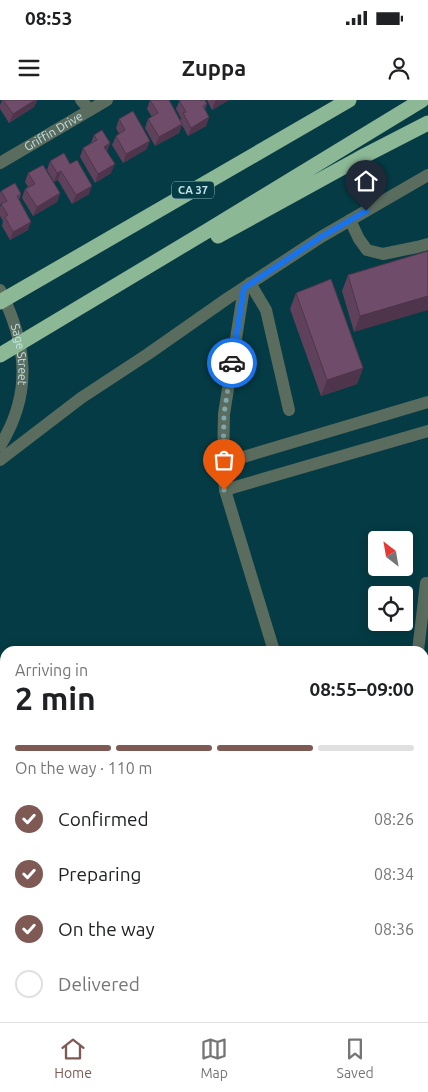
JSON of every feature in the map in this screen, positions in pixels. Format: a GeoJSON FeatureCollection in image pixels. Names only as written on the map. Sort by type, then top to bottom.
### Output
{"type":"FeatureCollection","features":[{"type":"Feature","properties":{"kind":"highway","name":"CA 37"},"geometry":{"type":"LineString","coordinates":[[0,302],[349,100]]}},
{"type":"Feature","properties":{"kind":"highway"},"geometry":{"type":"LineString","coordinates":[[0,355],[422,100]]}},
{"type":"Feature","properties":{"kind":"highway"},"geometry":{"type":"LineString","coordinates":[[58,321],[428,123]]}},
{"type":"Feature","properties":{"kind":"street"},"geometry":{"type":"LineString","coordinates":[[81,100],[90,110]]}},
{"type":"Feature","properties":{"kind":"street","name":"Griffin Drive"},"geometry":{"type":"LineString","coordinates":[[0,163],[107,100]]}},
{"type":"Feature","properties":{"kind":"street"},"geometry":{"type":"LineString","coordinates":[[0,460],[82,398],[247,285],[321,237],[428,175]]}},
{"type":"Feature","properties":{"kind":"street"},"geometry":{"type":"LineString","coordinates":[[350,220],[359,239],[367,250],[383,254],[417,248],[428,244]]}},
{"type":"Feature","properties":{"kind":"street"},"geometry":{"type":"LineString","coordinates":[[247,285],[266,310],[289,410]]}},
{"type":"Feature","properties":{"kind":"street"},"geometry":{"type":"LineString","coordinates":[[247,285],[224,414],[223,463],[225,490],[272,646]]}},
{"type":"Feature","properties":{"kind":"street","name":"Sage Street"},"geometry":{"type":"LineString","coordinates":[[0,290],[12,315],[20,343],[23,374],[22,390],[14,420],[0,446]]}},
{"type":"Feature","properties":{"kind":"street"},"geometry":{"type":"LineString","coordinates":[[223,463],[428,402]]}},
{"type":"Feature","properties":{"kind":"street"},"geometry":{"type":"LineString","coordinates":[[225,490],[428,431]]}},
{"type":"Feature","properties":{"kind":"street"},"geometry":{"type":"LineString","coordinates":[[419,646],[426,583]]}},
{"type":"Feature","properties":{"kind":"building"},"geometry":{"type":"Polygon","coordinates":[[[3,100],[35,100],[13,114],[3,100]]]}},
{"type":"Feature","properties":{"kind":"building"},"geometry":{"type":"Polygon","coordinates":[[[150,100],[169,100],[182,124],[159,137],[148,119],[158,113],[150,100]]]}},
{"type":"Feature","properties":{"kind":"building"},"geometry":{"type":"Polygon","coordinates":[[[179,100],[205,100],[207,104],[203,106],[209,117],[191,128],[183,113],[186,112],[179,100]]]}},
{"type":"Feature","properties":{"kind":"building"},"geometry":{"type":"Polygon","coordinates":[[[133,111],[150,141],[126,154],[116,136],[125,130],[119,119],[133,111]]]}},
{"type":"Feature","properties":{"kind":"building"},"geometry":{"type":"Polygon","coordinates":[[[102,130],[110,143],[104,147],[115,164],[98,174],[83,148],[97,140],[94,135],[102,130]]]}},
{"type":"Feature","properties":{"kind":"building"},"geometry":{"type":"Polygon","coordinates":[[[64,153],[70,164],[77,160],[92,186],[76,195],[61,171],[57,173],[50,161],[64,153]]]}},
{"type":"Feature","properties":{"kind":"building"},"geometry":{"type":"Polygon","coordinates":[[[43,165],[60,193],[37,207],[25,189],[35,184],[28,173],[43,165]]]}},
{"type":"Feature","properties":{"kind":"building"},"geometry":{"type":"Polygon","coordinates":[[[15,183],[21,194],[17,196],[31,222],[13,232],[5,217],[8,215],[1,204],[7,201],[1,191],[15,183]]]}},
{"type":"Feature","properties":{"kind":"building"},"geometry":{"type":"Polygon","coordinates":[[[428,251],[428,296],[360,316],[348,275],[428,251]]]}},
{"type":"Feature","properties":{"kind":"building"},"geometry":{"type":"Polygon","coordinates":[[[331,279],[363,368],[327,380],[296,293],[331,279]]]}},
{"type":"Feature","properties":{"kind":"way so far"},"geometry":{"type":"LineString","coordinates":[[224,490],[224,414],[232,363]]}},
{"type":"Feature","properties":{"kind":"route"},"geometry":{"type":"LineString","coordinates":[[232,363],[244,288],[321,237],[366,211]]}}]}
